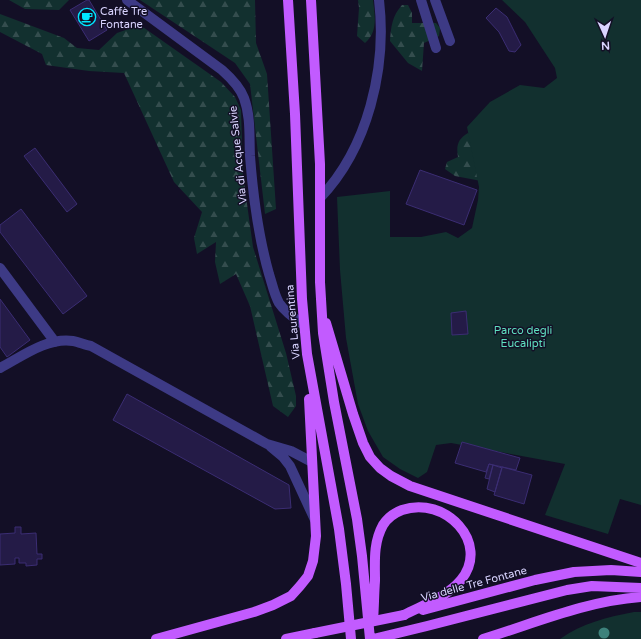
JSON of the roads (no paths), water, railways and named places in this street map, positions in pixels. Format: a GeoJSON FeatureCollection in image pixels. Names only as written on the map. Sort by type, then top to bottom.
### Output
{"type":"FeatureCollection","features":[{"type":"Feature","properties":{"kind":"main road","name":"Via Laurentina"},"geometry":{"type":"LineString","coordinates":[[288,0],[296,121],[300,264],[304,325],[307,354],[338,529],[346,584],[351,639]]}},
{"type":"Feature","properties":{"kind":"main road"},"geometry":{"type":"LineString","coordinates":[[311,0],[320,198],[321,310],[334,402],[358,525],[370,639]]}},
{"type":"Feature","properties":{"kind":"main road"},"geometry":{"type":"LineString","coordinates":[[321,310],[331,335],[357,427],[370,456],[385,472],[410,486],[641,563]]}},
{"type":"Feature","properties":{"kind":"main road"},"geometry":{"type":"LineString","coordinates":[[156,639],[265,609],[288,598],[300,586],[311,570],[316,544],[307,354]]}},
{"type":"Feature","properties":{"kind":"main road"},"geometry":{"type":"LineString","coordinates":[[404,615],[435,599],[450,589],[461,579],[469,565],[470,550],[465,535],[455,520],[442,512],[426,508],[406,509],[390,516],[378,534],[375,551],[373,639],[567,590],[592,586],[641,588]]}},
{"type":"Feature","properties":{"kind":"main road","name":"Via delle Tre Fontane"},"geometry":{"type":"LineString","coordinates":[[286,639],[404,615],[535,580],[574,572],[611,570],[641,572]]}},
{"type":"Feature","properties":{"kind":"main road"},"geometry":{"type":"LineString","coordinates":[[483,639],[588,606],[614,600],[641,597]]}},
{"type":"Feature","properties":{"kind":"lane","name":"Via di Acque Salvie"},"geometry":{"type":"LineString","coordinates":[[127,0],[222,70],[234,81],[245,99],[248,116],[253,192],[259,233],[266,262],[279,302],[291,316],[304,325]]}},
{"type":"Feature","properties":{"kind":"lane"},"geometry":{"type":"LineString","coordinates":[[320,198],[337,180],[347,164],[356,146],[368,113],[380,63],[381,38],[379,0]]}},
{"type":"Feature","properties":{"kind":"lane"},"geometry":{"type":"LineString","coordinates":[[421,0],[436,48]]}},
{"type":"Feature","properties":{"kind":"lane"},"geometry":{"type":"LineString","coordinates":[[435,0],[450,41]]}},
{"type":"Feature","properties":{"kind":"lane"},"geometry":{"type":"LineString","coordinates":[[0,268],[55,342]]}},
{"type":"Feature","properties":{"kind":"lane"},"geometry":{"type":"LineString","coordinates":[[0,368],[41,346],[55,342],[71,341],[91,346],[266,444],[283,457],[290,466],[315,520]]}},
{"type":"Feature","properties":{"kind":"lane"},"geometry":{"type":"LineString","coordinates":[[266,444],[291,451],[312,462]]}},
{"type":"Feature","properties":{"kind":"place","name":"Caffè Tre Fontane"},"geometry":{"type":"Point","coordinates":[87,17]}},
{"type":"Feature","properties":{"kind":"park label","name":"Parco degli Eucalipti"},"geometry":{"type":"Point","coordinates":[523,336]}}]}
